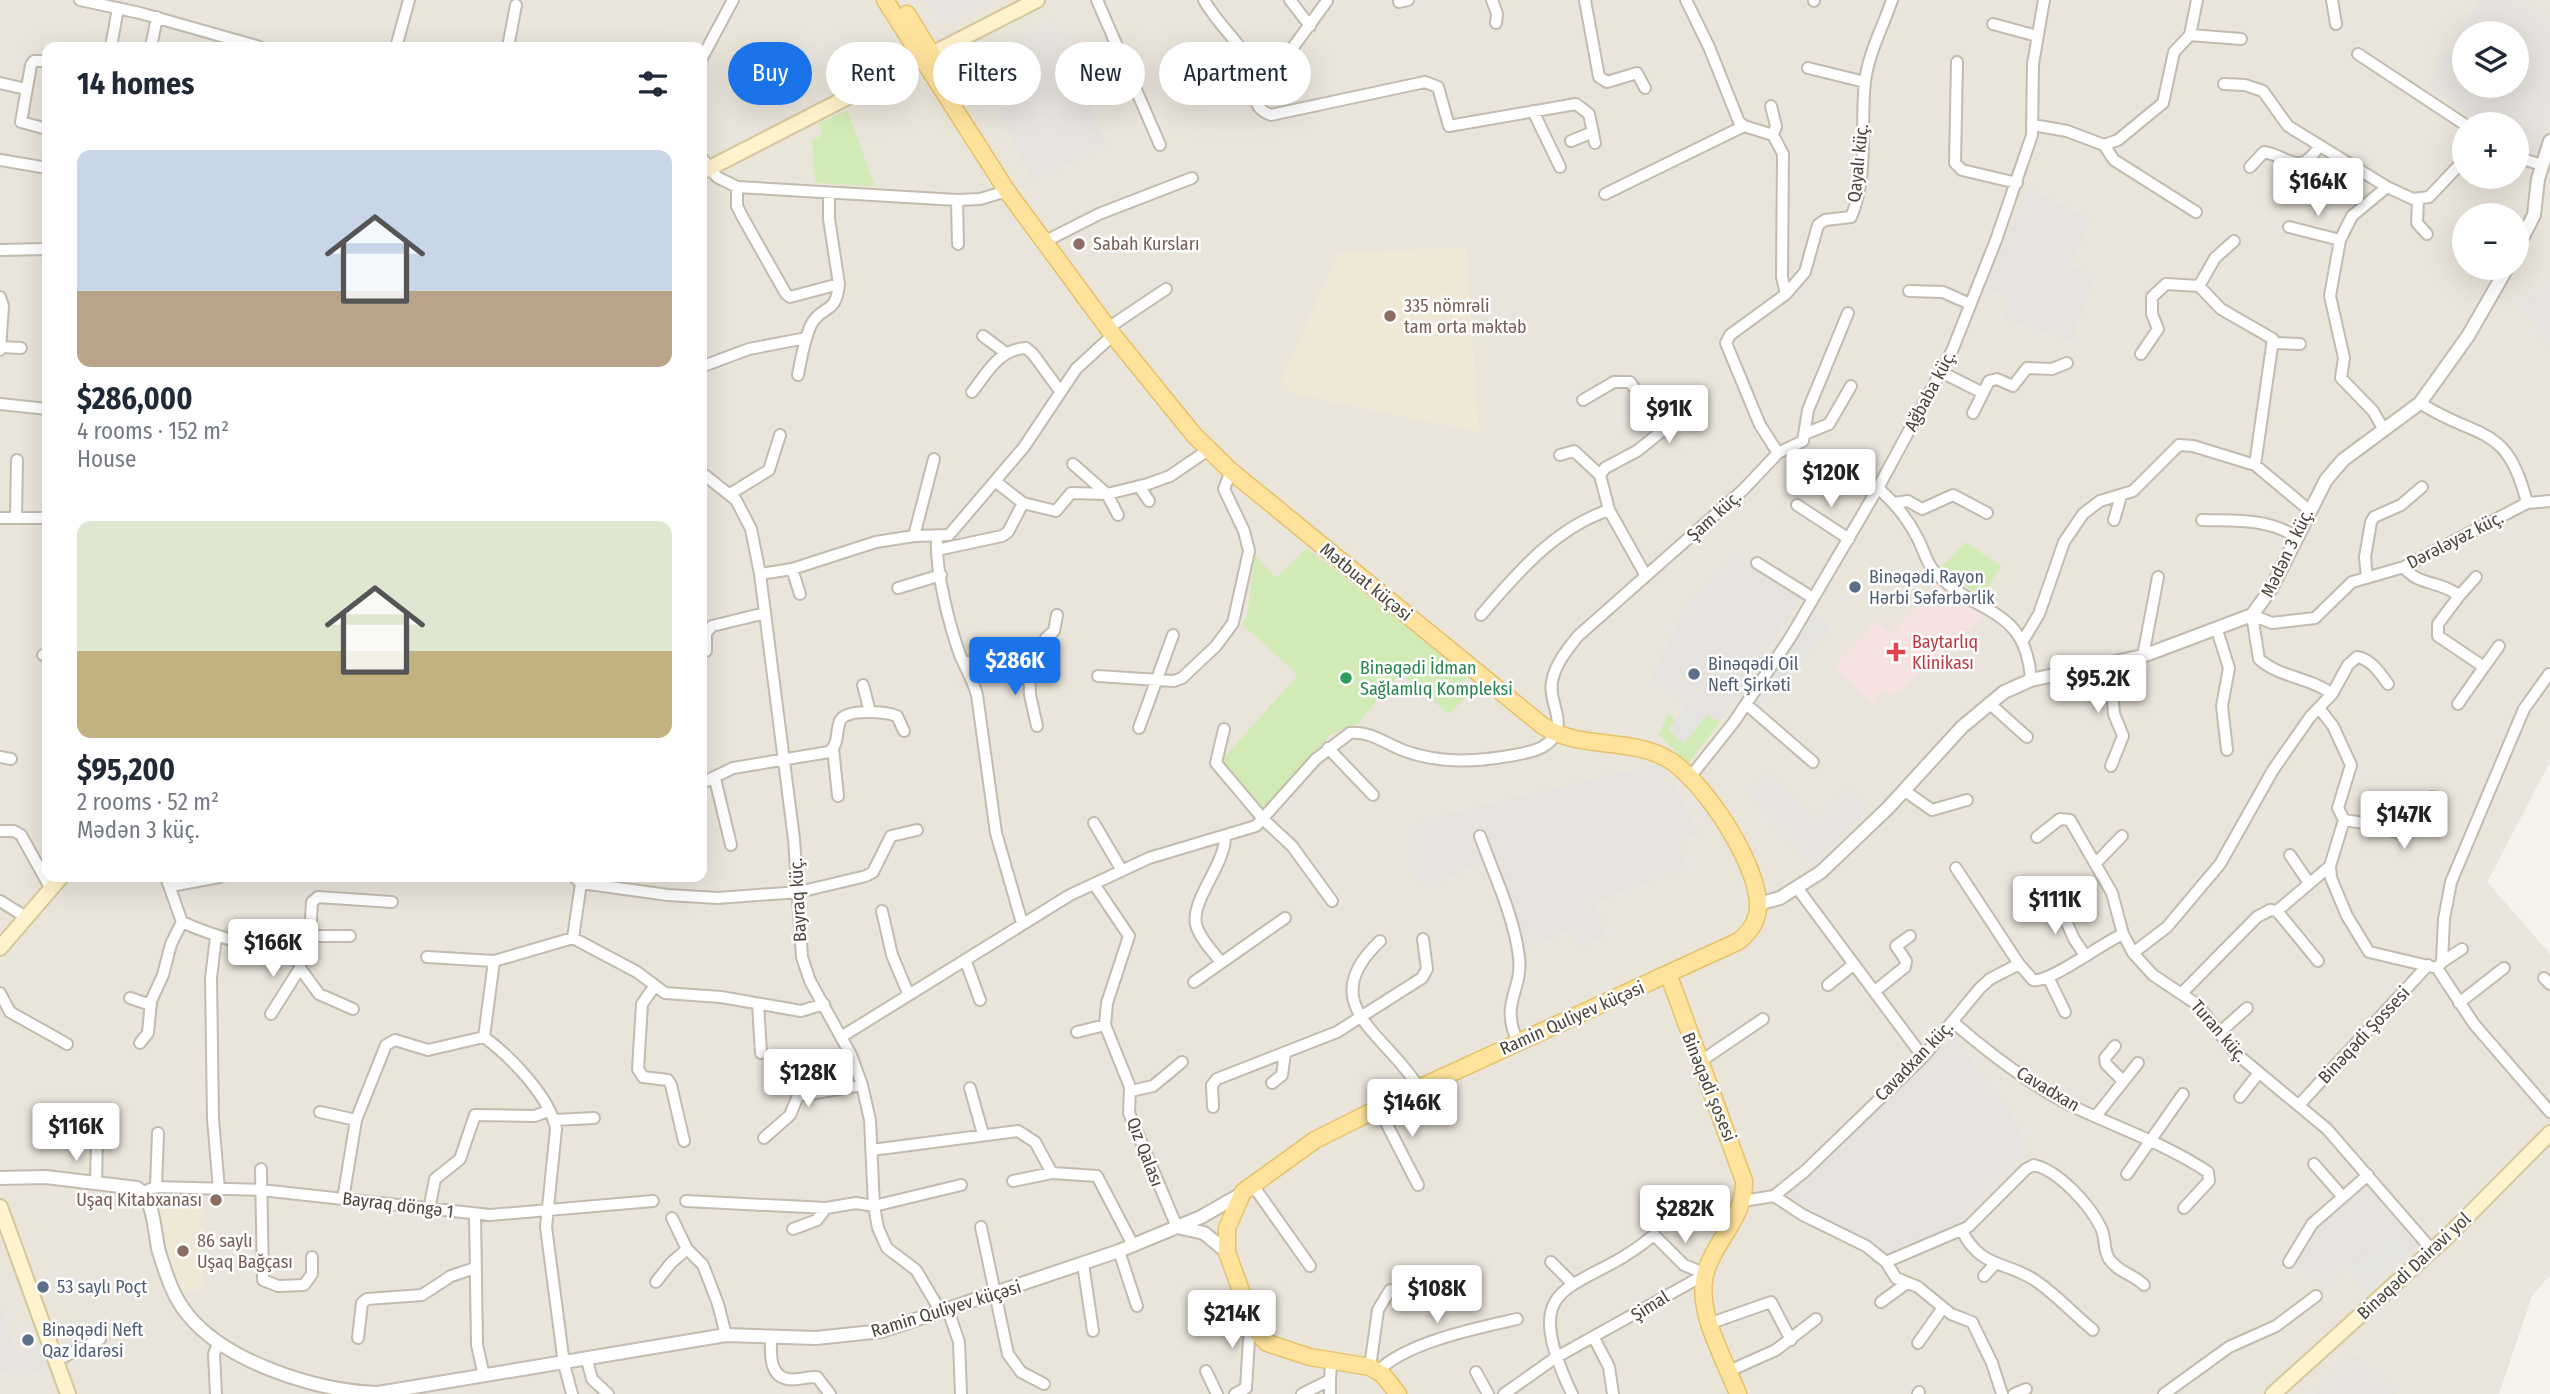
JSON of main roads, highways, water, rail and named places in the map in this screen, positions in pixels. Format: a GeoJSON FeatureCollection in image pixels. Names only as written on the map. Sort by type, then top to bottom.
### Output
{"type":"FeatureCollection","features":[{"type":"Feature","properties":{"kind":"main road","name":"Mətbuat küçəsi"},"geometry":{"type":"LineString","coordinates":[[885,0],[928,55]]}},
{"type":"Feature","properties":{"kind":"main road","name":"Mətbuat küçəsi"},"geometry":{"type":"LineString","coordinates":[[898,0],[1007,191],[1110,331],[1208,450],[1525,713],[1556,733],[1574,739],[1637,747],[1666,758],[1691,776],[1743,856],[1757,890],[1758,904]]}},
{"type":"Feature","properties":{"kind":"main road"},"geometry":{"type":"LineString","coordinates":[[707,165],[1037,0]]}},
{"type":"Feature","properties":{"kind":"main road"},"geometry":{"type":"LineString","coordinates":[[0,948],[56,882]]}},
{"type":"Feature","properties":{"kind":"main road","name":"Ramin Quliyev küçəsi"},"geometry":{"type":"LineString","coordinates":[[1398,1394],[1374,1369],[1277,1349],[1255,1330],[1227,1252],[1227,1228],[1247,1188],[1315,1140],[1419,1087],[1669,976],[1739,941],[1754,923],[1758,904]]}},
{"type":"Feature","properties":{"kind":"main road","name":"Binəqədi şosesi"},"geometry":{"type":"LineString","coordinates":[[1669,976],[1698,1063],[1744,1181],[1743,1201],[1706,1274],[1704,1298],[1738,1394]]}},
{"type":"Feature","properties":{"kind":"main road","name":"Binəqədi Dairəvi yol"},"geometry":{"type":"LineString","coordinates":[[2273,1394],[2432,1250],[2550,1133]]}},
{"type":"Feature","properties":{"kind":"main road"},"geometry":{"type":"LineString","coordinates":[[0,1207],[68,1394]]}},
{"type":"Feature","properties":{"kind":"place","name":"Sabah Kursları"},"geometry":{"type":"Point","coordinates":[1079,244]}},
{"type":"Feature","properties":{"kind":"place","name":"335 nömrəli tam orta məktəb"},"geometry":{"type":"Point","coordinates":[1390,316]}},
{"type":"Feature","properties":{"kind":"place","name":"Binəqədi Rayon Hərbi Səfərbərlik"},"geometry":{"type":"Point","coordinates":[1855,587]}},
{"type":"Feature","properties":{"kind":"place","name":"Baytarlıq Klinikası"},"geometry":{"type":"Point","coordinates":[1896,652]}},
{"type":"Feature","properties":{"kind":"place","name":"Binəqədi Oil Neft Şirkəti"},"geometry":{"type":"Point","coordinates":[1694,674]}},
{"type":"Feature","properties":{"kind":"place","name":"Binəqədi İdman Sağlamlıq Kompleksi"},"geometry":{"type":"Point","coordinates":[1346,678]}},
{"type":"Feature","properties":{"kind":"place","name":"Uşaq Kitabxanası"},"geometry":{"type":"Point","coordinates":[216,1200]}},
{"type":"Feature","properties":{"kind":"place","name":"86 saylı Uşaq Bağçası"},"geometry":{"type":"Point","coordinates":[183,1251]}},
{"type":"Feature","properties":{"kind":"place","name":"53 saylı Poçt"},"geometry":{"type":"Point","coordinates":[43,1287]}},
{"type":"Feature","properties":{"kind":"place","name":"Binəqədi Neft Qaz İdarəsi"},"geometry":{"type":"Point","coordinates":[28,1340]}}]}
